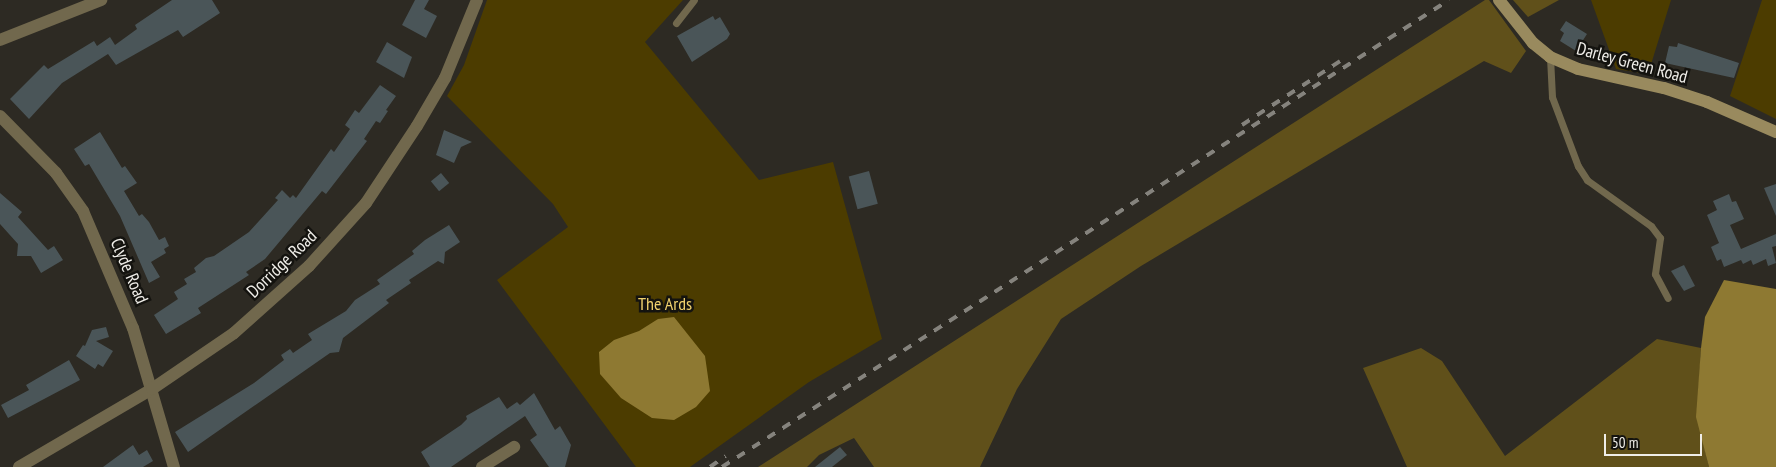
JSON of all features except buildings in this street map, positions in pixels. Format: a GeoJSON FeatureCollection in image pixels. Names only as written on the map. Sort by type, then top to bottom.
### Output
{"type":"FeatureCollection","features":[{"type":"Feature","properties":{"kind":"street"},"geometry":{"type":"LineString","coordinates":[[0,40],[101,0]]}},
{"type":"Feature","properties":{"kind":"street","name":"Dorridge Road"},"geometry":{"type":"LineString","coordinates":[[19,467],[152,389],[234,333],[309,266],[366,203],[445,78],[478,0]]}},
{"type":"Feature","properties":{"kind":"street","name":"Darley Green Road"},"geometry":{"type":"LineString","coordinates":[[1499,0],[1533,43],[1550,58],[1578,69],[1664,88],[1707,102],[1776,132]]}},
{"type":"Feature","properties":{"kind":"street","name":"Clyde Road"},"geometry":{"type":"LineString","coordinates":[[0,116],[56,173],[83,211],[114,277],[152,389],[174,467]]}},
{"type":"Feature","properties":{"kind":"street"},"geometry":{"type":"LineString","coordinates":[[487,466],[514,447]]}},
{"type":"Feature","properties":{"kind":"lane"},"geometry":{"type":"LineString","coordinates":[[676,23],[694,0]]}},
{"type":"Feature","properties":{"kind":"lane"},"geometry":{"type":"LineString","coordinates":[[1550,58],[1552,97],[1578,166],[1587,180],[1651,226],[1660,238],[1655,274],[1668,298]]}},
{"type":"Feature","properties":{"kind":"green space","name":"The Ards"},"geometry":{"type":"Polygon","coordinates":[[[487,0],[683,0],[645,42],[759,180],[833,162],[882,339],[809,382],[690,467],[636,467],[497,280],[568,227],[553,204],[447,96],[464,65],[487,0]]]}},
{"type":"Feature","properties":{"kind":"green space"},"geometry":{"type":"Polygon","coordinates":[[[1591,0],[1671,0],[1648,74],[1616,69],[1591,0]]]}},
{"type":"Feature","properties":{"kind":"green space"},"geometry":{"type":"Polygon","coordinates":[[[1762,0],[1776,0],[1776,119],[1730,96],[1762,0]]]}},
{"type":"Feature","properties":{"kind":"shaded area"},"geometry":{"type":"Polygon","coordinates":[[[1485,0],[1489,0],[1526,51],[1511,73],[1484,61],[1141,266],[1061,319],[1017,389],[980,467],[874,467],[854,438],[819,455],[807,467],[758,467],[1485,0]]]}},
{"type":"Feature","properties":{"kind":"shaded area"},"geometry":{"type":"Polygon","coordinates":[[[1513,0],[1559,0],[1528,17],[1513,0]]]}},
{"type":"Feature","properties":{"kind":"shaded area"},"geometry":{"type":"Polygon","coordinates":[[[1724,280],[1776,289],[1776,467],[1709,467],[1696,417],[1701,348],[1705,317],[1724,280]]]}},
{"type":"Feature","properties":{"kind":"shaded area"},"geometry":{"type":"Polygon","coordinates":[[[674,317],[705,356],[710,391],[696,407],[674,420],[652,418],[621,398],[600,374],[599,352],[614,340],[639,331],[658,319],[674,317]]]}},
{"type":"Feature","properties":{"kind":"shaded area"},"geometry":{"type":"Polygon","coordinates":[[[1657,339],[1701,348],[1697,417],[1709,467],[1407,467],[1363,368],[1421,348],[1442,361],[1505,456],[1657,339]]]}},
{"type":"Feature","properties":{"kind":"railway"},"geometry":{"type":"LineString","coordinates":[[722,467],[1449,0]]}},
{"type":"Feature","properties":{"kind":"railway"},"geometry":{"type":"LineString","coordinates":[[1242,125],[1340,61]]}},
{"type":"Feature","properties":{"kind":"railway"},"geometry":{"type":"LineString","coordinates":[[710,467],[726,456]]}}]}
